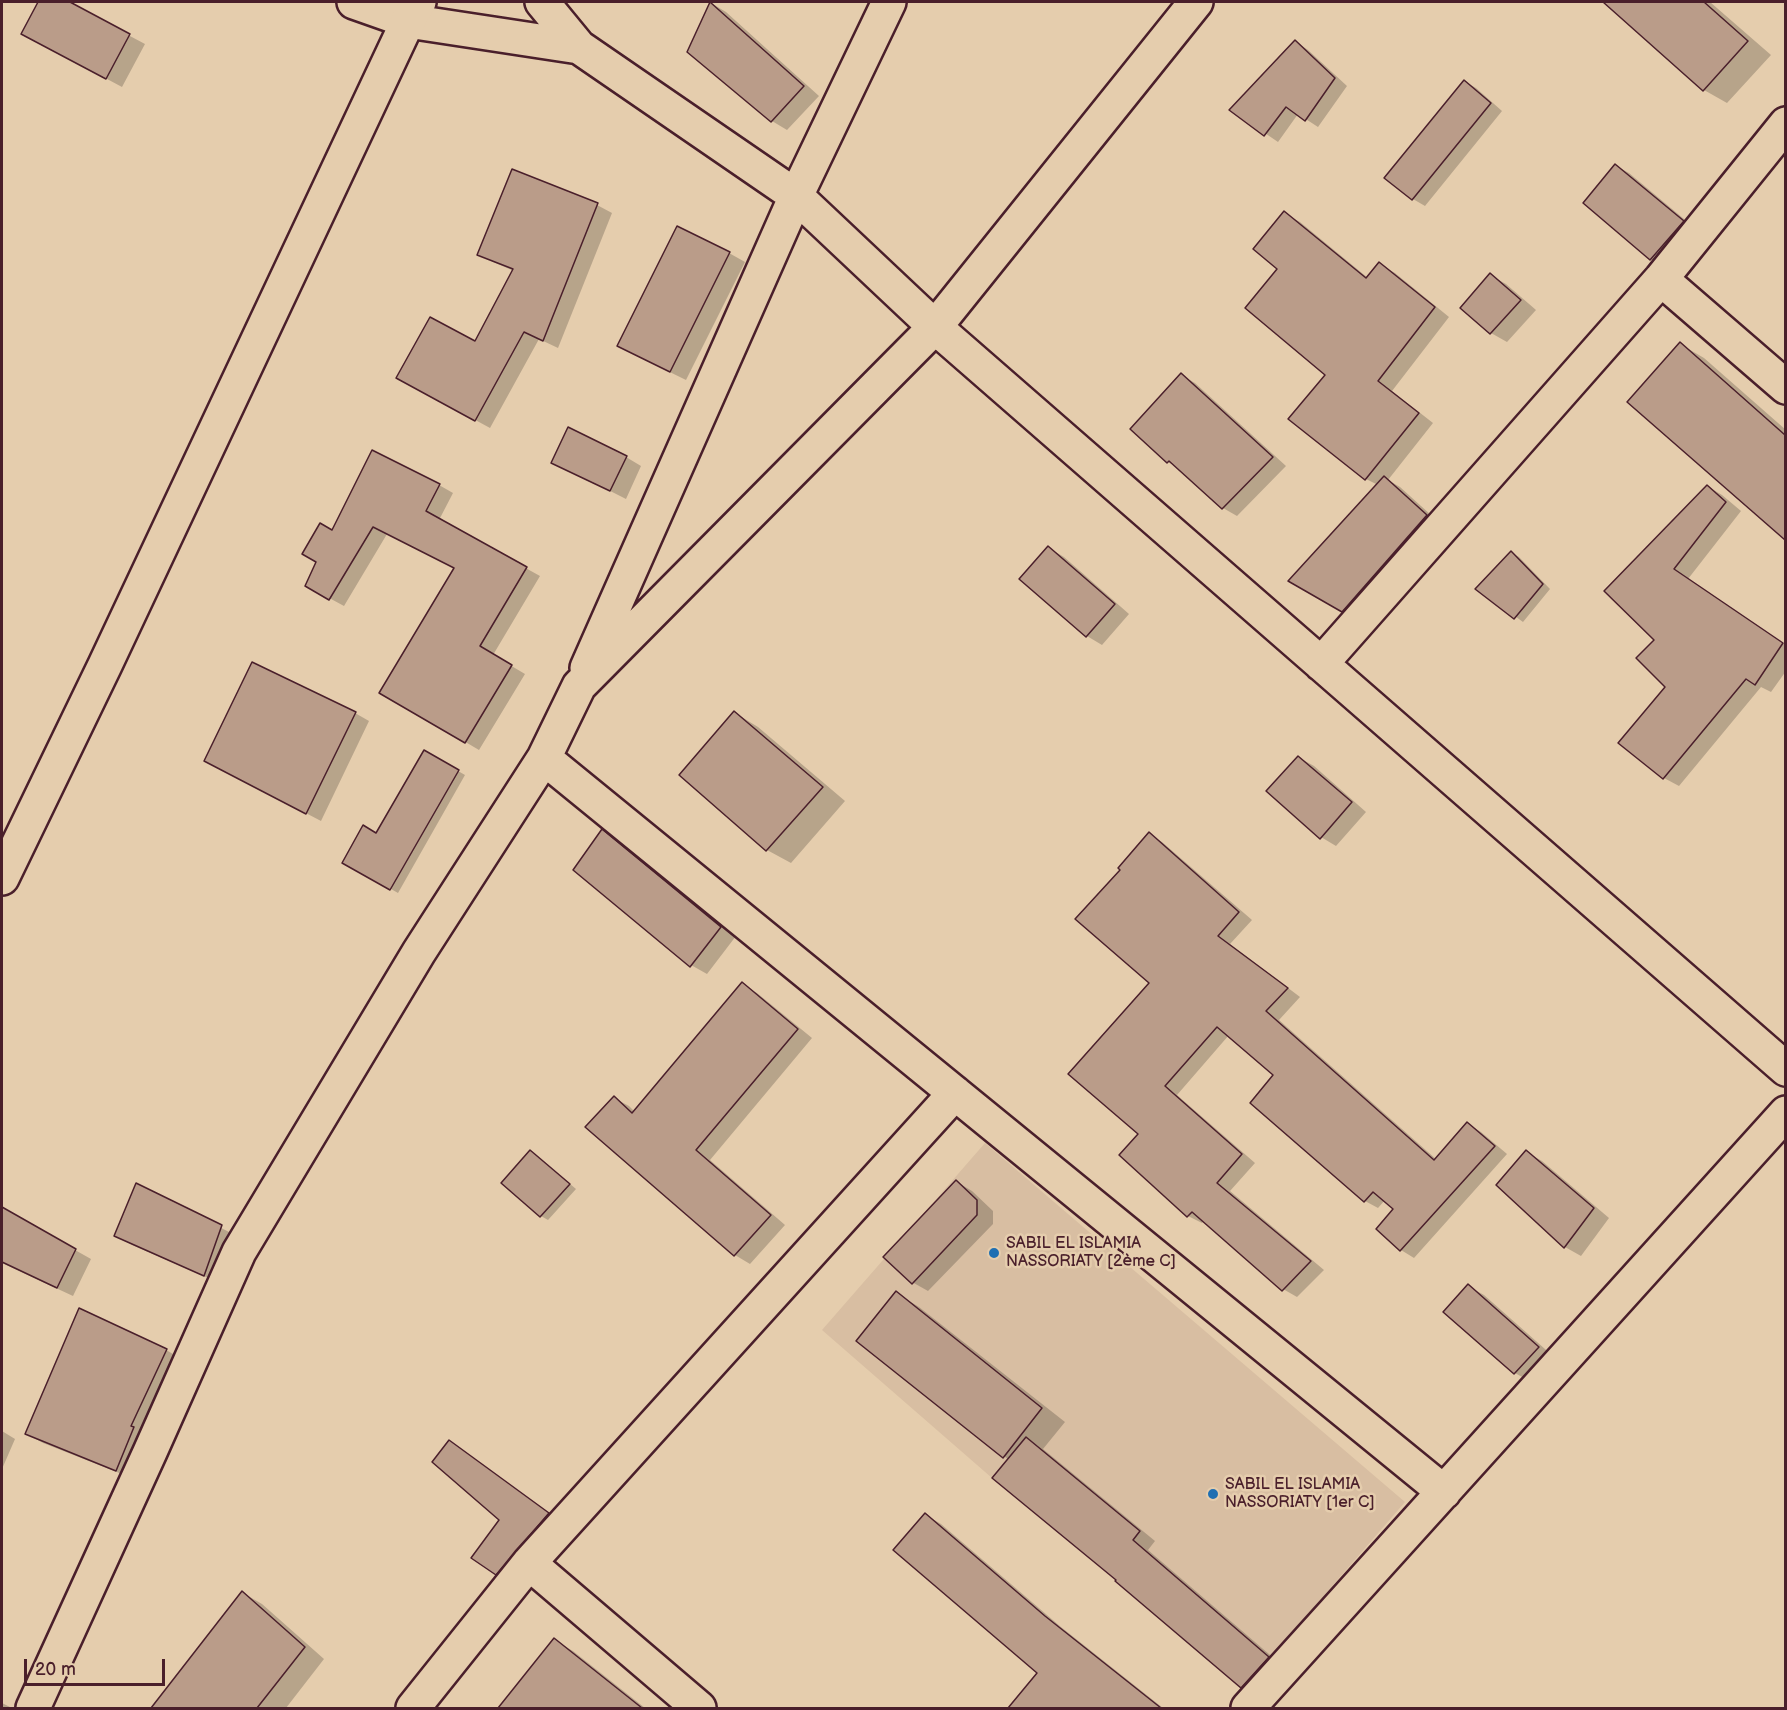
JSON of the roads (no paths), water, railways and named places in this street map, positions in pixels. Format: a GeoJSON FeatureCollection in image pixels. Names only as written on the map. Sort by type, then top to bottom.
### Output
{"type":"FeatureCollection","features":[{"type":"Feature","properties":{"kind":"street"},"geometry":{"type":"LineString","coordinates":[[354,2],[414,11],[579,46]]}},
{"type":"Feature","properties":{"kind":"street"},"geometry":{"type":"LineString","coordinates":[[542,2],[579,46],[796,196],[935,327],[1785,1068]]}},
{"type":"Feature","properties":{"kind":"street"},"geometry":{"type":"LineString","coordinates":[[33,1708],[239,1252],[419,952],[544,758],[579,686],[796,196],[889,2]]}},
{"type":"Feature","properties":{"kind":"street"},"geometry":{"type":"LineString","coordinates":[[579,686],[935,327],[1196,2]]}},
{"type":"Feature","properties":{"kind":"street"},"geometry":{"type":"LineString","coordinates":[[2,878],[414,11]]}},
{"type":"Feature","properties":{"kind":"street"},"geometry":{"type":"LineString","coordinates":[[1321,664],[1661,279],[1785,124]]}},
{"type":"Feature","properties":{"kind":"street"},"geometry":{"type":"LineString","coordinates":[[1661,279],[1785,387]]}},
{"type":"Feature","properties":{"kind":"street"},"geometry":{"type":"LineString","coordinates":[[544,758],[1444,1492]]}},
{"type":"Feature","properties":{"kind":"street"},"geometry":{"type":"LineString","coordinates":[[413,1708],[528,1563],[955,1093]]}},
{"type":"Feature","properties":{"kind":"street"},"geometry":{"type":"LineString","coordinates":[[1248,1708],[1785,1113]]}},
{"type":"Feature","properties":{"kind":"street"},"geometry":{"type":"LineString","coordinates":[[528,1563],[699,1708]]}},
{"type":"Feature","properties":{"kind":"place","name":"SABIL EL ISLAMIA NASSORIATY [2ème C]"},"geometry":{"type":"Point","coordinates":[994,1253]}},
{"type":"Feature","properties":{"kind":"place","name":"SABIL EL ISLAMIA NASSORIATY [1er C]"},"geometry":{"type":"Point","coordinates":[1213,1494]}}]}
